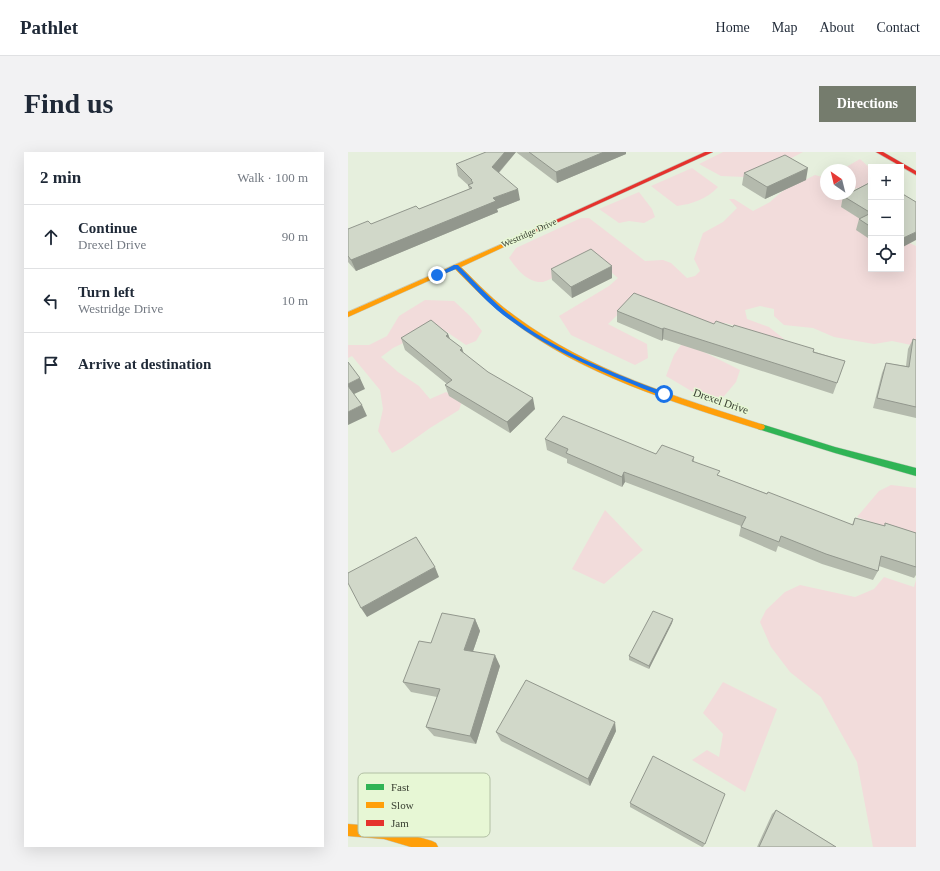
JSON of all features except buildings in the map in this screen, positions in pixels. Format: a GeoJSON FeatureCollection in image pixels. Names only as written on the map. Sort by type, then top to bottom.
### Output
{"type":"FeatureCollection","features":[{"type":"Feature","properties":{"kind":"street","name":"Westridge Drive"},"geometry":{"type":"LineString","coordinates":[[348,315],[710,152]]}},
{"type":"Feature","properties":{"kind":"street"},"geometry":{"type":"LineString","coordinates":[[879,152],[916,172]]}},
{"type":"Feature","properties":{"kind":"street","name":"Drexel Drive"},"geometry":{"type":"LineString","coordinates":[[456,266],[498,308],[529,331],[569,354],[604,371],[664,394],[774,432],[843,453],[916,472]]}},
{"type":"Feature","properties":{"kind":"street"},"geometry":{"type":"LineString","coordinates":[[348,830],[358,831]]}},
{"type":"Feature","properties":{"kind":"street"},"geometry":{"type":"LineString","coordinates":[[400,837],[432,847]]}},
{"type":"Feature","properties":{"kind":"shaded area"},"geometry":{"type":"Polygon","coordinates":[[[723,152],[803,152],[780,164],[805,180],[815,175],[820,176],[820,200],[848,200],[868,216],[868,272],[904,272],[904,240],[916,246],[916,346],[892,341],[874,344],[834,337],[813,328],[784,325],[774,316],[774,309],[760,306],[745,310],[747,319],[769,327],[784,339],[772,342],[744,328],[725,323],[709,327],[698,349],[740,370],[736,382],[720,401],[693,392],[666,376],[674,355],[695,325],[634,299],[608,324],[647,344],[648,358],[635,365],[571,335],[559,316],[609,286],[618,278],[593,257],[547,281],[537,282],[527,278],[515,267],[509,258],[516,248],[581,218],[589,218],[645,261],[663,260],[671,263],[687,278],[695,276],[700,271],[694,259],[703,233],[723,222],[737,208],[729,199],[734,199],[753,211],[770,202],[787,188],[765,173],[744,177],[721,176],[699,164],[723,152]]]}},
{"type":"Feature","properties":{"kind":"shaded area"},"geometry":{"type":"Polygon","coordinates":[[[860,159],[868,166],[868,183],[860,188],[856,188],[856,164],[851,164],[860,159]]]}},
{"type":"Feature","properties":{"kind":"shaded area"},"geometry":{"type":"Polygon","coordinates":[[[692,168],[718,187],[709,195],[699,200],[677,206],[651,186],[692,168]]]}},
{"type":"Feature","properties":{"kind":"shaded area"},"geometry":{"type":"Polygon","coordinates":[[[639,192],[652,209],[655,217],[644,223],[629,221],[619,223],[599,209],[639,192]]]}},
{"type":"Feature","properties":{"kind":"shaded area"},"geometry":{"type":"Polygon","coordinates":[[[425,300],[454,301],[470,316],[482,331],[476,341],[466,345],[438,326],[393,348],[381,357],[398,372],[419,386],[430,399],[446,392],[462,401],[459,410],[392,453],[378,431],[383,409],[380,390],[352,356],[348,358],[348,345],[369,345],[387,336],[399,316],[425,300]]]}},
{"type":"Feature","properties":{"kind":"shaded area"},"geometry":{"type":"Polygon","coordinates":[[[891,485],[916,488],[916,537],[857,517],[879,491],[891,485]]]}},
{"type":"Feature","properties":{"kind":"shaded area"},"geometry":{"type":"Polygon","coordinates":[[[605,510],[643,550],[604,584],[572,569],[605,510]]]}},
{"type":"Feature","properties":{"kind":"shaded area"},"geometry":{"type":"Polygon","coordinates":[[[884,577],[914,587],[916,580],[916,847],[873,847],[857,762],[821,697],[790,672],[771,647],[760,622],[766,610],[785,592],[800,585],[855,597],[874,589],[884,577]]]}},
{"type":"Feature","properties":{"kind":"shaded area"},"geometry":{"type":"Polygon","coordinates":[[[723,682],[777,709],[745,792],[692,760],[707,750],[719,757],[723,734],[703,713],[723,682]]]}},
{"type":"Feature","properties":{"kind":"traffic: fast"},"geometry":{"type":"LineString","coordinates":[[761,427],[835,450],[916,472]]}},
{"type":"Feature","properties":{"kind":"traffic: slow"},"geometry":{"type":"LineString","coordinates":[[348,315],[504,245]]}},
{"type":"Feature","properties":{"kind":"traffic: slow"},"geometry":{"type":"LineString","coordinates":[[456,266],[486,296],[511,317],[546,341],[575,358],[636,385],[761,427]]}},
{"type":"Feature","properties":{"kind":"traffic: slow"},"geometry":{"type":"LineString","coordinates":[[348,830],[358,831]]}},
{"type":"Feature","properties":{"kind":"traffic: slow"},"geometry":{"type":"LineString","coordinates":[[398,837],[432,847]]}},
{"type":"Feature","properties":{"kind":"traffic: jam"},"geometry":{"type":"LineString","coordinates":[[504,245],[710,152]]}},
{"type":"Feature","properties":{"kind":"traffic: jam"},"geometry":{"type":"LineString","coordinates":[[879,152],[916,173]]}},
{"type":"Feature","properties":{"kind":"route"},"geometry":{"type":"LineString","coordinates":[[437,275],[456,266],[498,308],[529,331],[569,354],[604,371],[664,394]]}}]}
